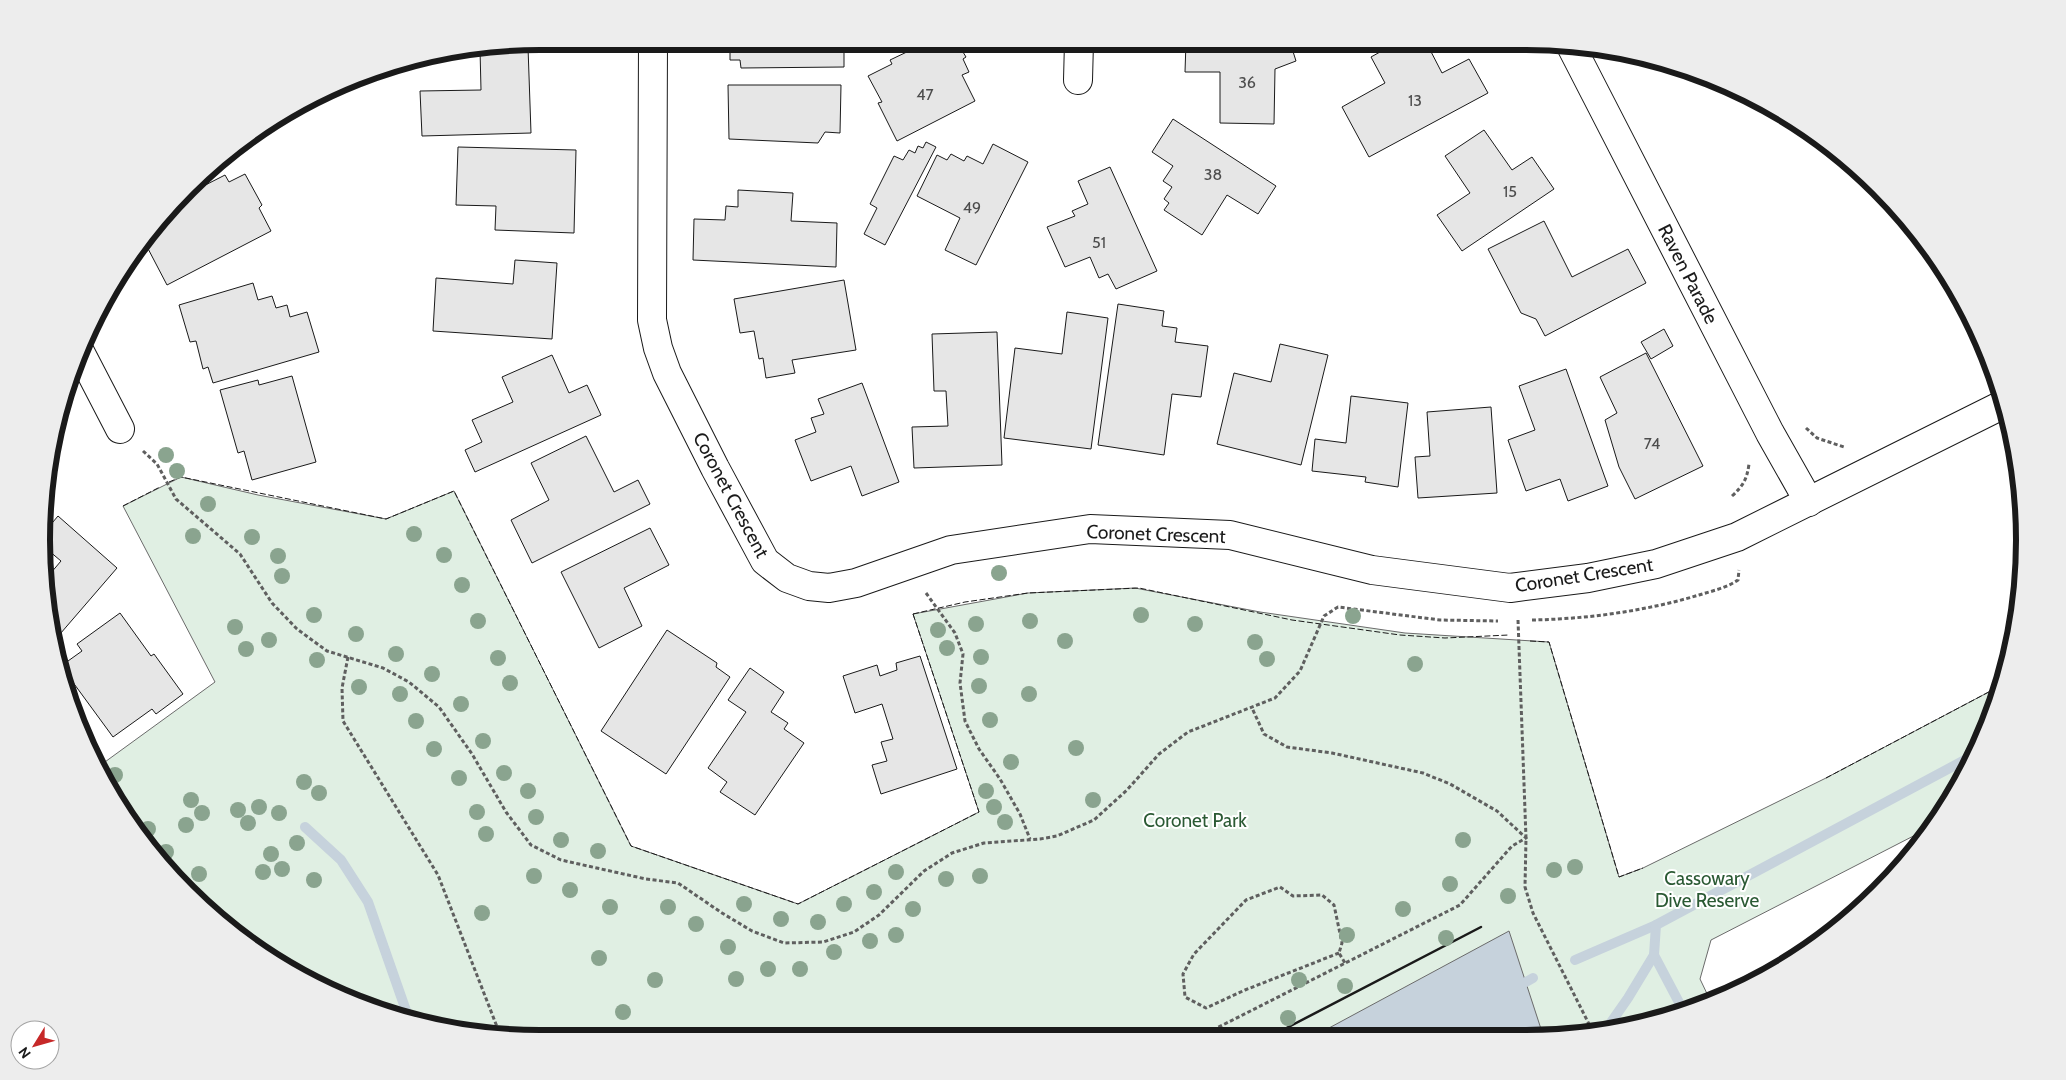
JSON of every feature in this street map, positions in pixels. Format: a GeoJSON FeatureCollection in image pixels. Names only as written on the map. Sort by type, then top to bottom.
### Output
{"type":"FeatureCollection","features":[{"type":"Feature","properties":{"kind":"street","name":"Coronet Crescent"},"geometry":{"type":"LineString","coordinates":[[653,50],[652,320],[658,348],[672,382],[765,561],[787,578],[809,586],[829,588],[856,583],[952,550],[1090,529],[1230,535],[1372,570],[1510,588],[1588,578],[1656,564],[1737,537],[1997,407]]}},
{"type":"Feature","properties":{"kind":"street"},"geometry":{"type":"LineString","coordinates":[[1078,50],[1078,80]]}},
{"type":"Feature","properties":{"kind":"street","name":"Raven Parade"},"geometry":{"type":"LineString","coordinates":[[1574,53],[1766,424],[1809,502]]}},
{"type":"Feature","properties":{"kind":"street"},"geometry":{"type":"LineString","coordinates":[[84,360],[120,429]]}},
{"type":"Feature","properties":{"kind":"path"},"geometry":{"type":"LineString","coordinates":[[120,429],[157,464],[176,499],[240,554],[272,603],[297,629],[327,651],[383,668],[409,682],[439,707],[472,754],[506,812],[531,845],[561,860],[646,879],[678,883],[752,931],[784,943],[823,942],[854,932],[879,915],[924,871],[952,853],[984,843],[1057,836],[1094,820],[1127,790],[1159,754],[1188,732],[1275,698],[1300,671],[1324,616],[1338,607],[1440,620],[1499,621]]}},
{"type":"Feature","properties":{"kind":"path"},"geometry":{"type":"LineString","coordinates":[[1732,496],[1742,487],[1748,476],[1748,455]]}},
{"type":"Feature","properties":{"kind":"path"},"geometry":{"type":"LineString","coordinates":[[914,563],[928,598],[955,633],[963,654],[960,683],[965,721],[978,749],[1000,779],[1020,814],[1030,838]]}},
{"type":"Feature","properties":{"kind":"path"},"geometry":{"type":"LineString","coordinates":[[1509,620],[1560,620],[1619,612],[1683,600],[1730,585],[1738,580],[1740,567]]}},
{"type":"Feature","properties":{"kind":"path"},"geometry":{"type":"LineString","coordinates":[[1518,620],[1526,838],[1525,887],[1534,913],[1590,1026]]}},
{"type":"Feature","properties":{"kind":"path"},"geometry":{"type":"LineString","coordinates":[[348,657],[342,688],[343,720],[438,876],[497,1028]]}},
{"type":"Feature","properties":{"kind":"path"},"geometry":{"type":"LineString","coordinates":[[1252,708],[1264,734],[1287,746],[1332,753],[1423,773],[1464,791],[1497,811],[1526,838]]}},
{"type":"Feature","properties":{"kind":"path"},"geometry":{"type":"LineString","coordinates":[[1213,1030],[1460,905],[1512,846],[1526,838]]}},
{"type":"Feature","properties":{"kind":"path"},"geometry":{"type":"LineString","coordinates":[[1339,953],[1245,990],[1206,1008],[1185,997],[1183,974],[1194,954],[1246,900],[1280,887],[1293,896],[1322,895],[1334,905],[1342,943],[1339,953],[1345,964]]}},
{"type":"Feature","properties":{"kind":"green space","name":"Coronet Park"},"geometry":{"type":"Polygon","coordinates":[[[181,477],[258,495],[386,519],[454,491],[631,846],[798,904],[979,812],[913,614],[1028,593],[1135,588],[1260,612],[1405,633],[1549,642],[1619,877],[1643,868],[1826,778],[1992,690],[1979,728],[1965,757],[1950,785],[1918,834],[1711,940],[1700,979],[1708,995],[1684,1004],[1622,1021],[1558,1029],[1526,1030],[540,1030],[476,1026],[444,1021],[382,1004],[352,993],[295,964],[242,929],[217,908],[172,863],[133,812],[104,763],[215,682],[123,506],[181,477]]]}},
{"type":"Feature","properties":{"kind":"shaded area"},"geometry":{"type":"Polygon","coordinates":[[[1509,931],[1541,1030],[1526,1030],[1325,1030],[1509,931]]]}},
{"type":"Feature","properties":{"kind":"building"},"geometry":{"type":"Polygon","coordinates":[[[528,50],[531,133],[422,136],[420,91],[481,90],[480,54],[528,50]]]}},
{"type":"Feature","properties":{"kind":"building"},"geometry":{"type":"Polygon","coordinates":[[[730,50],[844,50],[844,67],[741,68],[740,60],[730,60],[730,50]]]}},
{"type":"Feature","properties":{"kind":"building"},"geometry":{"type":"Polygon","coordinates":[[[911,50],[967,50],[963,52],[966,57],[963,59],[969,72],[962,75],[975,101],[897,141],[878,103],[882,102],[868,76],[892,64],[890,60],[911,50]]]}},
{"type":"Feature","properties":{"kind":"building"},"geometry":{"type":"Polygon","coordinates":[[[1186,50],[1293,50],[1296,61],[1275,69],[1274,124],[1220,123],[1220,72],[1185,72],[1186,50]]]}},
{"type":"Feature","properties":{"kind":"building"},"geometry":{"type":"Polygon","coordinates":[[[1384,50],[1430,50],[1442,73],[1469,59],[1488,93],[1369,157],[1342,107],[1385,83],[1371,57],[1384,50]]]}},
{"type":"Feature","properties":{"kind":"building"},"geometry":{"type":"Polygon","coordinates":[[[728,85],[841,85],[840,133],[825,132],[818,143],[729,139],[728,85]]]}},
{"type":"Feature","properties":{"kind":"building"},"geometry":{"type":"Polygon","coordinates":[[[1173,119],[1276,186],[1258,214],[1227,195],[1202,235],[1164,210],[1169,203],[1164,199],[1172,187],[1163,181],[1173,166],[1152,152],[1173,119]]]}},
{"type":"Feature","properties":{"kind":"building"},"geometry":{"type":"Polygon","coordinates":[[[1484,130],[1512,170],[1532,157],[1554,189],[1462,251],[1437,215],[1470,193],[1445,156],[1484,130]]]}},
{"type":"Feature","properties":{"kind":"building"},"geometry":{"type":"Polygon","coordinates":[[[926,142],[936,147],[885,245],[864,234],[877,208],[870,204],[894,156],[903,160],[909,150],[915,153],[918,146],[923,148],[926,142]]]}},
{"type":"Feature","properties":{"kind":"building"},"geometry":{"type":"Polygon","coordinates":[[[993,144],[1028,162],[976,265],[945,250],[960,218],[917,196],[937,155],[947,160],[951,154],[964,161],[967,156],[983,164],[993,144]]]}},
{"type":"Feature","properties":{"kind":"building"},"geometry":{"type":"Polygon","coordinates":[[[458,147],[576,150],[574,233],[495,230],[496,206],[456,205],[458,147]]]}},
{"type":"Feature","properties":{"kind":"building"},"geometry":{"type":"Polygon","coordinates":[[[1110,167],[1157,271],[1116,289],[1108,274],[1099,278],[1090,257],[1065,267],[1047,227],[1075,216],[1072,211],[1088,204],[1078,181],[1110,167]]]}},
{"type":"Feature","properties":{"kind":"building"},"geometry":{"type":"Polygon","coordinates":[[[245,174],[262,205],[259,208],[271,231],[167,285],[147,247],[172,217],[201,187],[225,175],[229,182],[245,174]]]}},
{"type":"Feature","properties":{"kind":"building"},"geometry":{"type":"Polygon","coordinates":[[[738,190],[793,193],[791,221],[837,223],[836,267],[693,260],[694,219],[725,220],[726,206],[738,207],[738,190]]]}},
{"type":"Feature","properties":{"kind":"building"},"geometry":{"type":"Polygon","coordinates":[[[1544,221],[1572,277],[1628,249],[1646,283],[1545,336],[1536,319],[1521,313],[1488,249],[1544,221]]]}},
{"type":"Feature","properties":{"kind":"building"},"geometry":{"type":"Polygon","coordinates":[[[515,260],[557,263],[552,339],[433,331],[436,278],[513,284],[515,260]]]}},
{"type":"Feature","properties":{"kind":"building"},"geometry":{"type":"Polygon","coordinates":[[[844,280],[856,350],[792,360],[795,373],[766,378],[763,358],[759,359],[754,331],[740,333],[734,299],[844,280]]]}},
{"type":"Feature","properties":{"kind":"building"},"geometry":{"type":"Polygon","coordinates":[[[253,283],[258,300],[272,296],[276,308],[287,305],[290,317],[307,312],[319,352],[213,383],[208,367],[203,369],[196,341],[190,342],[179,305],[253,283]]]}},
{"type":"Feature","properties":{"kind":"building"},"geometry":{"type":"Polygon","coordinates":[[[1118,304],[1164,311],[1162,326],[1177,328],[1175,342],[1208,346],[1201,397],[1172,394],[1164,455],[1098,445],[1118,304]]]}},
{"type":"Feature","properties":{"kind":"building"},"geometry":{"type":"Polygon","coordinates":[[[1067,312],[1108,318],[1091,449],[1004,438],[1015,348],[1062,354],[1067,312]]]}},
{"type":"Feature","properties":{"kind":"building"},"geometry":{"type":"Polygon","coordinates":[[[1664,329],[1673,346],[1651,359],[1641,342],[1664,329]]]}},
{"type":"Feature","properties":{"kind":"building"},"geometry":{"type":"Polygon","coordinates":[[[997,332],[1002,465],[914,468],[912,427],[948,426],[946,391],[934,391],[932,334],[997,332]]]}},
{"type":"Feature","properties":{"kind":"building"},"geometry":{"type":"Polygon","coordinates":[[[1280,344],[1328,355],[1301,465],[1217,444],[1234,373],[1271,382],[1280,344]]]}},
{"type":"Feature","properties":{"kind":"building"},"geometry":{"type":"Polygon","coordinates":[[[1646,353],[1703,466],[1635,499],[1619,467],[1605,420],[1617,413],[1600,377],[1646,353]]]}},
{"type":"Feature","properties":{"kind":"building"},"geometry":{"type":"Polygon","coordinates":[[[552,355],[569,393],[587,385],[601,415],[475,472],[465,450],[482,442],[472,420],[513,402],[502,377],[552,355]]]}},
{"type":"Feature","properties":{"kind":"building"},"geometry":{"type":"Polygon","coordinates":[[[1566,369],[1608,486],[1568,501],[1560,479],[1526,491],[1508,440],[1535,430],[1519,386],[1566,369]]]}},
{"type":"Feature","properties":{"kind":"building"},"geometry":{"type":"Polygon","coordinates":[[[292,376],[316,462],[252,480],[244,451],[238,453],[220,390],[258,380],[259,385],[292,376]]]}},
{"type":"Feature","properties":{"kind":"building"},"geometry":{"type":"Polygon","coordinates":[[[862,383],[899,482],[862,496],[851,466],[811,481],[795,440],[816,432],[811,418],[824,414],[818,399],[862,383]]]}},
{"type":"Feature","properties":{"kind":"building"},"geometry":{"type":"Polygon","coordinates":[[[1351,396],[1408,403],[1398,487],[1365,482],[1366,477],[1312,471],[1315,439],[1346,443],[1351,396]]]}},
{"type":"Feature","properties":{"kind":"building"},"geometry":{"type":"Polygon","coordinates":[[[1491,407],[1497,493],[1418,498],[1415,457],[1430,456],[1427,412],[1491,407]]]}},
{"type":"Feature","properties":{"kind":"building"},"geometry":{"type":"Polygon","coordinates":[[[586,436],[614,492],[638,480],[650,504],[532,563],[511,520],[549,500],[531,463],[586,436]]]}},
{"type":"Feature","properties":{"kind":"building"},"geometry":{"type":"Polygon","coordinates":[[[58,516],[117,568],[59,635],[51,573],[61,561],[50,552],[50,525],[58,516]]]}},
{"type":"Feature","properties":{"kind":"building"},"geometry":{"type":"Polygon","coordinates":[[[650,528],[669,565],[624,588],[642,626],[599,648],[561,572],[650,528]]]}},
{"type":"Feature","properties":{"kind":"building"},"geometry":{"type":"Polygon","coordinates":[[[120,613],[151,656],[154,654],[183,694],[156,714],[152,709],[113,737],[70,679],[66,663],[82,651],[77,644],[120,613]]]}},
{"type":"Feature","properties":{"kind":"building"},"geometry":{"type":"Polygon","coordinates":[[[667,630],[717,663],[716,667],[730,677],[666,774],[601,731],[667,630]]]}},
{"type":"Feature","properties":{"kind":"building"},"geometry":{"type":"Polygon","coordinates":[[[920,656],[957,769],[881,794],[872,765],[887,761],[881,742],[893,739],[882,704],[855,713],[843,676],[877,665],[880,676],[897,670],[896,663],[920,656]]]}},
{"type":"Feature","properties":{"kind":"building"},"geometry":{"type":"Polygon","coordinates":[[[750,668],[784,692],[771,712],[788,723],[784,729],[804,743],[755,815],[720,792],[727,782],[708,768],[746,712],[728,700],[750,668]]]}},
{"type":"Feature","properties":{"kind":"waterway"},"geometry":{"type":"LineString","coordinates":[[1680,1005],[1654,955],[1656,925],[1963,761]]}},
{"type":"Feature","properties":{"kind":"waterway"},"geometry":{"type":"LineString","coordinates":[[305,827],[341,860],[368,902],[406,1011]]}},
{"type":"Feature","properties":{"kind":"waterway"},"geometry":{"type":"LineString","coordinates":[[1575,960],[1656,925]]}},
{"type":"Feature","properties":{"kind":"waterway"},"geometry":{"type":"LineString","coordinates":[[1611,1023],[1654,955]]}},
{"type":"Feature","properties":{"kind":"waterway"},"geometry":{"type":"LineString","coordinates":[[1526,982],[1533,978]]}},
{"type":"Feature","properties":{"kind":"fence"},"geometry":{"type":"LineString","coordinates":[[169,482],[181,477],[386,519],[454,491],[631,846],[798,904],[979,812],[913,614]]}},
{"type":"Feature","properties":{"kind":"fence"},"geometry":{"type":"LineString","coordinates":[[123,506],[160,487]]}},
{"type":"Feature","properties":{"kind":"fence"},"geometry":{"type":"LineString","coordinates":[[913,614],[965,602],[1028,593],[1139,588],[1292,620],[1400,635],[1445,638],[1509,635]]}},
{"type":"Feature","properties":{"kind":"fence"},"geometry":{"type":"LineString","coordinates":[[1530,641],[1549,642],[1619,877],[1643,868]]}},
{"type":"Feature","properties":{"kind":"fence"},"geometry":{"type":"LineString","coordinates":[[1826,778],[1992,690]]}},
{"type":"Feature","properties":{"kind":"wall"},"geometry":{"type":"LineString","coordinates":[[1283,1030],[1481,927]]}},
{"type":"Feature","properties":{"kind":"park label","name":"Cassowary Dive Reserve"},"geometry":{"type":"Point","coordinates":[1707,889]}}]}
